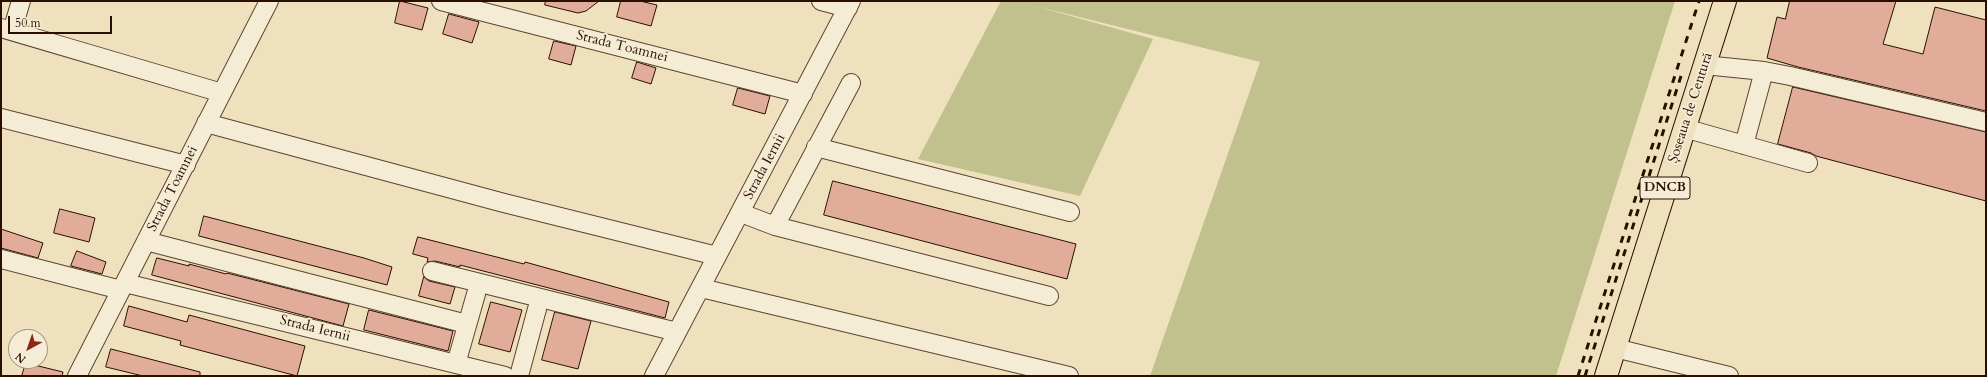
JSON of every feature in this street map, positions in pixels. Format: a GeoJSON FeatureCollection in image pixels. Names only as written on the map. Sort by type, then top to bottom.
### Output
{"type":"FeatureCollection","features":[{"type":"Feature","properties":{"kind":"main road","name":"Șoseaua de Centură"},"geometry":{"type":"LineString","coordinates":[[1606,376],[1725,1]]}},
{"type":"Feature","properties":{"kind":"street"},"geometry":{"type":"LineString","coordinates":[[21,1],[6,29],[222,93]]}},
{"type":"Feature","properties":{"kind":"street","name":"Strada Toamnei"},"geometry":{"type":"LineString","coordinates":[[77,376],[269,1]]}},
{"type":"Feature","properties":{"kind":"street","name":"Strada Toamnei"},"geometry":{"type":"LineString","coordinates":[[441,1],[803,94]]}},
{"type":"Feature","properties":{"kind":"street"},"geometry":{"type":"LineString","coordinates":[[821,1],[850,4]]}},
{"type":"Feature","properties":{"kind":"street","name":"Strada Iernii"},"geometry":{"type":"LineString","coordinates":[[654,376],[850,4]]}},
{"type":"Feature","properties":{"kind":"street"},"geometry":{"type":"LineString","coordinates":[[1704,65],[1764,71],[1986,122]]}},
{"type":"Feature","properties":{"kind":"street"},"geometry":{"type":"LineString","coordinates":[[1744,145],[1764,71]]}},
{"type":"Feature","properties":{"kind":"street"},"geometry":{"type":"LineString","coordinates":[[775,226],[851,83]]}},
{"type":"Feature","properties":{"kind":"street"},"geometry":{"type":"LineString","coordinates":[[1,118],[186,165]]}},
{"type":"Feature","properties":{"kind":"street"},"geometry":{"type":"LineString","coordinates":[[206,123],[504,203],[717,256]]}},
{"type":"Feature","properties":{"kind":"street"},"geometry":{"type":"LineString","coordinates":[[1684,128],[1808,163]]}},
{"type":"Feature","properties":{"kind":"street"},"geometry":{"type":"LineString","coordinates":[[816,147],[1070,212]]}},
{"type":"Feature","properties":{"kind":"street"},"geometry":{"type":"LineString","coordinates":[[741,213],[775,226],[1049,296]]}},
{"type":"Feature","properties":{"kind":"street"},"geometry":{"type":"LineString","coordinates":[[146,241],[459,322]]}},
{"type":"Feature","properties":{"kind":"street","name":"Strada Iernii"},"geometry":{"type":"LineString","coordinates":[[1,258],[503,376]]}},
{"type":"Feature","properties":{"kind":"street"},"geometry":{"type":"LineString","coordinates":[[432,271],[677,332]]}},
{"type":"Feature","properties":{"kind":"street"},"geometry":{"type":"LineString","coordinates":[[701,288],[1069,376]]}},
{"type":"Feature","properties":{"kind":"street"},"geometry":{"type":"LineString","coordinates":[[456,364],[476,294]]}},
{"type":"Feature","properties":{"kind":"street"},"geometry":{"type":"LineString","coordinates":[[520,376],[537,309]]}},
{"type":"Feature","properties":{"kind":"street"},"geometry":{"type":"LineString","coordinates":[[1615,348],[1729,376]]}},
{"type":"Feature","properties":{"kind":"green space"},"geometry":{"type":"Polygon","coordinates":[[[1001,1],[1675,1],[1556,376],[1150,376],[1260,62],[1035,6],[1153,39],[1080,196],[918,159],[1001,1]]]}},
{"type":"Feature","properties":{"kind":"building"},"geometry":{"type":"Polygon","coordinates":[[[400,1],[428,8],[422,30],[395,23],[400,1]]]}},
{"type":"Feature","properties":{"kind":"building"},"geometry":{"type":"Polygon","coordinates":[[[546,1],[599,1],[586,11],[578,13],[545,5],[546,1]]]}},
{"type":"Feature","properties":{"kind":"building"},"geometry":{"type":"Polygon","coordinates":[[[621,1],[640,1],[657,5],[651,26],[617,17],[621,1]]]}},
{"type":"Feature","properties":{"kind":"building"},"geometry":{"type":"Polygon","coordinates":[[[1790,1],[1896,1],[1883,44],[1923,54],[1935,7],[1986,20],[1986,111],[1798,67],[1767,58],[1777,17],[1785,19],[1790,1]]]}},
{"type":"Feature","properties":{"kind":"building"},"geometry":{"type":"Polygon","coordinates":[[[449,14],[479,22],[472,43],[443,34],[449,14]]]}},
{"type":"Feature","properties":{"kind":"building"},"geometry":{"type":"Polygon","coordinates":[[[554,41],[576,46],[571,65],[549,59],[554,41]]]}},
{"type":"Feature","properties":{"kind":"building"},"geometry":{"type":"Polygon","coordinates":[[[637,62],[656,68],[651,84],[632,78],[637,62]]]}},
{"type":"Feature","properties":{"kind":"building"},"geometry":{"type":"Polygon","coordinates":[[[1793,87],[1986,132],[1986,201],[1816,156],[1811,153],[1778,144],[1793,87]]]}},
{"type":"Feature","properties":{"kind":"building"},"geometry":{"type":"Polygon","coordinates":[[[738,88],[770,96],[765,114],[733,105],[738,88]]]}},
{"type":"Feature","properties":{"kind":"building"},"geometry":{"type":"Polygon","coordinates":[[[833,181],[1076,244],[1067,279],[824,215],[833,181]]]}},
{"type":"Feature","properties":{"kind":"building"},"geometry":{"type":"Polygon","coordinates":[[[60,209],[95,218],[89,242],[54,233],[60,209]]]}},
{"type":"Feature","properties":{"kind":"building"},"geometry":{"type":"Polygon","coordinates":[[[204,216],[364,258],[392,267],[387,285],[199,236],[204,216]]]}},
{"type":"Feature","properties":{"kind":"building"},"geometry":{"type":"Polygon","coordinates":[[[1,229],[43,243],[38,258],[1,248],[1,229]]]}},
{"type":"Feature","properties":{"kind":"building"},"geometry":{"type":"Polygon","coordinates":[[[418,237],[524,264],[525,262],[669,302],[665,318],[460,265],[460,267],[435,261],[427,262],[428,258],[413,254],[418,237]]]}},
{"type":"Feature","properties":{"kind":"building"},"geometry":{"type":"Polygon","coordinates":[[[77,251],[106,262],[102,274],[71,266],[77,251]]]}},
{"type":"Feature","properties":{"kind":"building"},"geometry":{"type":"Polygon","coordinates":[[[157,258],[227,273],[349,304],[343,326],[152,275],[157,258]]]}},
{"type":"Feature","properties":{"kind":"building"},"geometry":{"type":"Polygon","coordinates":[[[424,277],[429,281],[455,287],[450,304],[419,296],[424,277]]]}},
{"type":"Feature","properties":{"kind":"building"},"geometry":{"type":"Polygon","coordinates":[[[491,302],[522,310],[510,352],[479,344],[491,302]]]}},
{"type":"Feature","properties":{"kind":"building"},"geometry":{"type":"Polygon","coordinates":[[[129,306],[187,322],[189,315],[305,346],[297,376],[180,345],[181,341],[124,326],[129,306]]]}},
{"type":"Feature","properties":{"kind":"building"},"geometry":{"type":"Polygon","coordinates":[[[369,310],[453,331],[448,351],[364,330],[369,310]]]}},
{"type":"Feature","properties":{"kind":"building"},"geometry":{"type":"Polygon","coordinates":[[[555,312],[591,321],[578,369],[542,360],[555,312]]]}},
{"type":"Feature","properties":{"kind":"building"},"geometry":{"type":"Polygon","coordinates":[[[111,349],[200,372],[200,376],[143,376],[106,367],[111,349]]]}},
{"type":"Feature","properties":{"kind":"building"},"geometry":{"type":"Polygon","coordinates":[[[48,368],[63,372],[62,376],[22,376],[24,369],[48,368]]]}},
{"type":"Feature","properties":{"kind":"railway"},"geometry":{"type":"LineString","coordinates":[[1578,376],[1699,1]]}},
{"type":"Feature","properties":{"kind":"railway"},"geometry":{"type":"LineString","coordinates":[[1585,376],[1682,73]]}}]}
